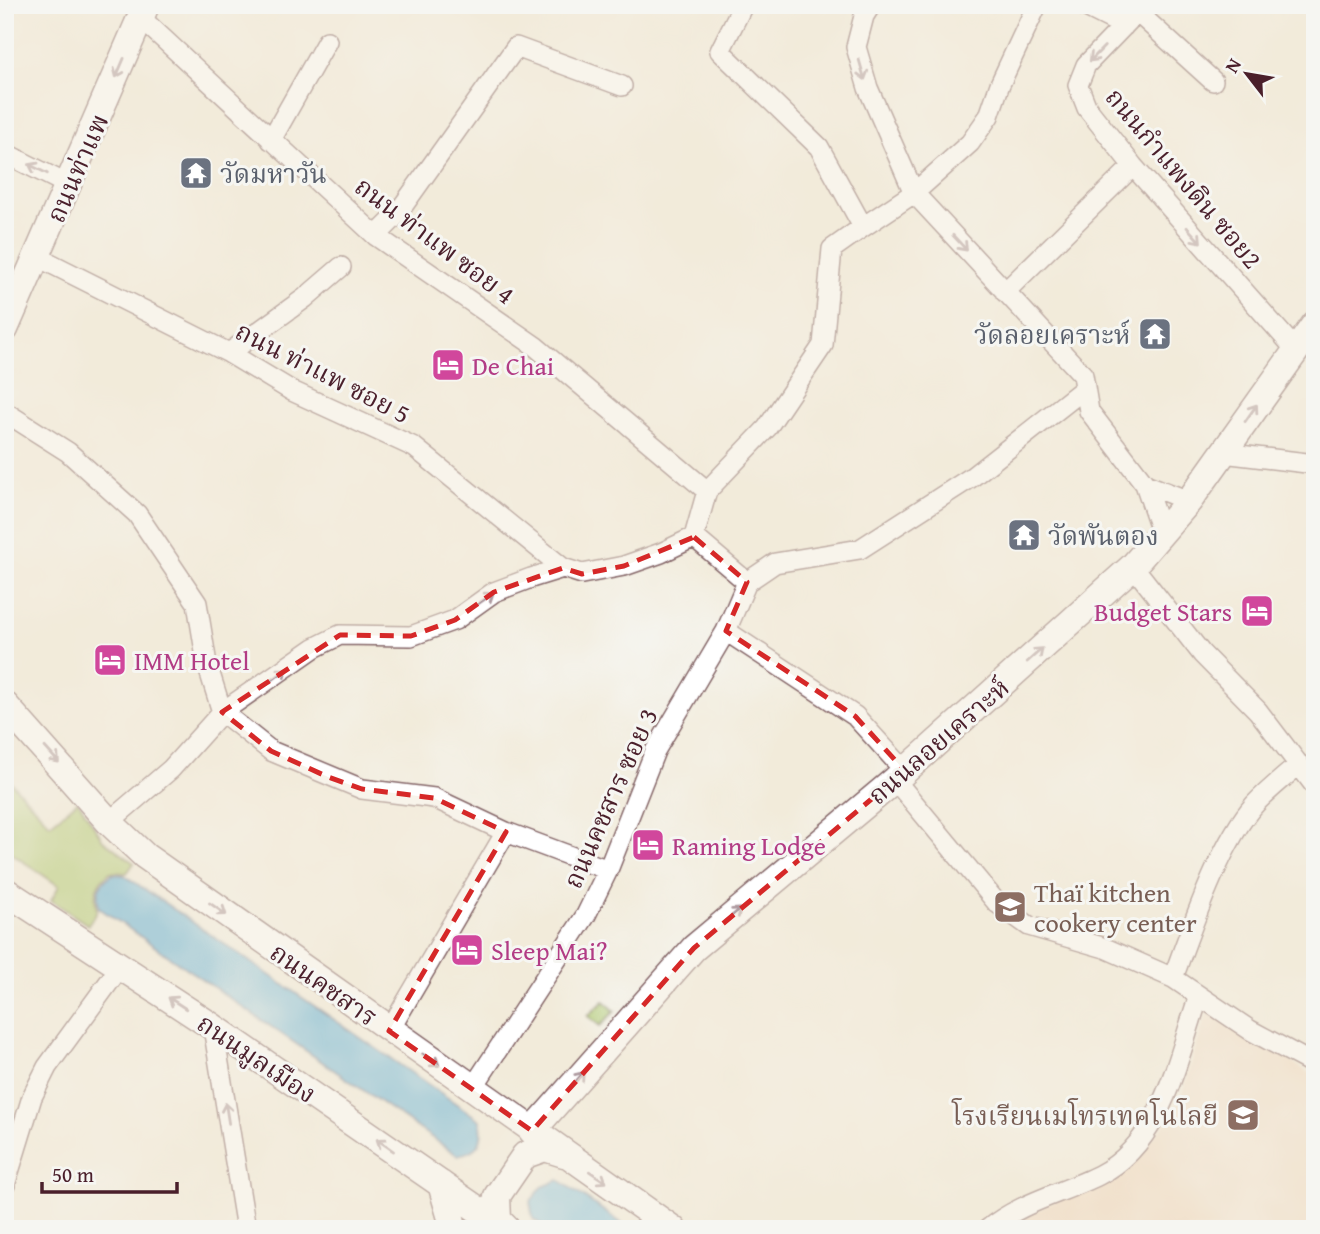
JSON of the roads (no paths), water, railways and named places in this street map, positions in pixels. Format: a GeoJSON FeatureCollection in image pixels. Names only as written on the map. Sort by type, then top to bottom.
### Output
{"type":"FeatureCollection","features":[{"type":"Feature","properties":{"kind":"main road","name":"ถนนท่าแพ"},"geometry":{"type":"LineString","coordinates":[[5,329],[70,186],[142,10]]}},
{"type":"Feature","properties":{"kind":"main road","name":"ถนนลอยเคราะห์"},"geometry":{"type":"LineString","coordinates":[[532,1131],[694,948],[900,775],[1133,566],[1163,534],[1188,501],[1315,324]]}},
{"type":"Feature","properties":{"kind":"main road","name":"ถนนคชสาร"},"geometry":{"type":"LineString","coordinates":[[5,705],[109,822],[162,870],[673,1229]]}},
{"type":"Feature","properties":{"kind":"main road","name":"ถนนมูลเมือง"},"geometry":{"type":"LineString","coordinates":[[5,891],[213,1027],[506,1229]]}},
{"type":"Feature","properties":{"kind":"main road"},"geometry":{"type":"LineString","coordinates":[[441,1184],[469,1192],[485,1182],[515,1138],[509,1116]]}},
{"type":"Feature","properties":{"kind":"main road"},"geometry":{"type":"LineString","coordinates":[[506,1229],[498,1220],[497,1196],[525,1155],[545,1148],[565,1155]]}},
{"type":"Feature","properties":{"kind":"main road"},"geometry":{"type":"LineString","coordinates":[[441,1184],[454,1229]]}},
{"type":"Feature","properties":{"kind":"street"},"geometry":{"type":"LineString","coordinates":[[743,5],[720,51],[819,148],[863,227]]}},
{"type":"Feature","properties":{"kind":"street"},"geometry":{"type":"LineString","coordinates":[[871,5],[864,16],[856,47],[867,88],[914,193],[1083,375],[1089,411],[1145,484],[1163,534]]}},
{"type":"Feature","properties":{"kind":"street"},"geometry":{"type":"LineString","coordinates":[[109,822],[171,769],[222,712],[314,648],[340,635],[411,636],[454,620],[494,592],[563,568],[582,574],[624,566],[661,553],[694,537],[707,491],[767,428],[823,345],[832,249],[914,193],[970,144],[989,116],[1000,84],[1037,5]]}},
{"type":"Feature","properties":{"kind":"street"},"geometry":{"type":"LineString","coordinates":[[1082,5],[1135,15],[1213,81]]}},
{"type":"Feature","properties":{"kind":"street","name":"ถนน ท่าแพ ซอย 4"},"geometry":{"type":"LineString","coordinates":[[142,10],[271,140],[376,236],[535,346],[707,491]]}},
{"type":"Feature","properties":{"kind":"street","name":"ถนนกำแพงดิน ซอย2"},"geometry":{"type":"LineString","coordinates":[[1135,15],[1086,65],[1077,85],[1087,108],[1133,166],[1296,350]]}},
{"type":"Feature","properties":{"kind":"street"},"geometry":{"type":"LineString","coordinates":[[271,140],[327,41]]}},
{"type":"Feature","properties":{"kind":"street"},"geometry":{"type":"LineString","coordinates":[[376,236],[395,218],[516,47],[622,86]]}},
{"type":"Feature","properties":{"kind":"street"},"geometry":{"type":"LineString","coordinates":[[5,153],[70,186]]}},
{"type":"Feature","properties":{"kind":"street"},"geometry":{"type":"LineString","coordinates":[[1005,292],[1133,166]]}},
{"type":"Feature","properties":{"kind":"street","name":"ถนน ท่าแพ ซอย 5"},"geometry":{"type":"LineString","coordinates":[[38,257],[229,353],[292,391],[414,447],[563,568]]}},
{"type":"Feature","properties":{"kind":"street"},"geometry":{"type":"LineString","coordinates":[[229,353],[306,298],[341,267]]}},
{"type":"Feature","properties":{"kind":"street"},"geometry":{"type":"LineString","coordinates":[[694,537],[747,582],[775,562],[860,549],[972,477],[1085,388]]}},
{"type":"Feature","properties":{"kind":"street"},"geometry":{"type":"LineString","coordinates":[[5,412],[68,452],[137,514],[197,603],[207,664],[222,712],[271,751],[328,778],[362,789],[434,798],[506,832],[608,870]]}},
{"type":"Feature","properties":{"kind":"street"},"geometry":{"type":"LineString","coordinates":[[1223,453],[1315,464]]}},
{"type":"Feature","properties":{"kind":"street"},"geometry":{"type":"LineString","coordinates":[[1145,484],[1188,501]]}},
{"type":"Feature","properties":{"kind":"street"},"geometry":{"type":"LineString","coordinates":[[1133,566],[1202,654],[1258,711],[1315,786]]}},
{"type":"Feature","properties":{"kind":"street","name":"ถนนคชสาร ซอย 3"},"geometry":{"type":"LineString","coordinates":[[472,1089],[586,915],[608,870],[655,751],[726,631],[747,582]]}},
{"type":"Feature","properties":{"kind":"street"},"geometry":{"type":"LineString","coordinates":[[726,631],[855,716],[997,903],[1029,926],[1105,948],[1173,978],[1250,1030],[1315,1066]]}},
{"type":"Feature","properties":{"kind":"street"},"geometry":{"type":"LineString","coordinates":[[1173,978],[1196,915],[1238,830],[1255,804],[1299,764]]}},
{"type":"Feature","properties":{"kind":"street"},"geometry":{"type":"LineString","coordinates":[[389,1031],[506,832]]}},
{"type":"Feature","properties":{"kind":"street"},"geometry":{"type":"LineString","coordinates":[[5,1185],[32,1097],[47,1068],[120,967]]}},
{"type":"Feature","properties":{"kind":"street"},"geometry":{"type":"LineString","coordinates":[[988,1229],[1028,1206],[1102,1174],[1131,1152],[1154,1123],[1199,996]]}},
{"type":"Feature","properties":{"kind":"street"},"geometry":{"type":"LineString","coordinates":[[213,1027],[246,1229]]}},
{"type":"Feature","properties":{"kind":"water"},"geometry":{"type":"Polygon","coordinates":[[[112,874],[124,875],[480,1120],[481,1134],[478,1144],[470,1151],[457,1155],[99,908],[99,889],[112,874]]]}},
{"type":"Feature","properties":{"kind":"water"},"geometry":{"type":"Polygon","coordinates":[[[559,1180],[630,1229],[548,1229],[533,1219],[530,1202],[542,1187],[559,1180]]]}},
{"type":"Feature","properties":{"kind":"place","name":"วัดมหาวัน"},"geometry":{"type":"Point","coordinates":[196,173]}},
{"type":"Feature","properties":{"kind":"place","name":"วัดลอยเคราะห์"},"geometry":{"type":"Point","coordinates":[1155,334]}},
{"type":"Feature","properties":{"kind":"place","name":"De Chai"},"geometry":{"type":"Point","coordinates":[448,365]}},
{"type":"Feature","properties":{"kind":"place","name":"วัดพันตอง"},"geometry":{"type":"Point","coordinates":[1024,535]}},
{"type":"Feature","properties":{"kind":"place","name":"Budget Stars"},"geometry":{"type":"Point","coordinates":[1257,611]}},
{"type":"Feature","properties":{"kind":"place","name":"IMM Hotel"},"geometry":{"type":"Point","coordinates":[110,660]}},
{"type":"Feature","properties":{"kind":"place","name":"Raming Lodge"},"geometry":{"type":"Point","coordinates":[648,845]}},
{"type":"Feature","properties":{"kind":"place","name":"Thaï kitchen cookery center"},"geometry":{"type":"Point","coordinates":[1010,907]}},
{"type":"Feature","properties":{"kind":"place","name":"Sleep Mai?"},"geometry":{"type":"Point","coordinates":[467,950]}},
{"type":"Feature","properties":{"kind":"place","name":"โรงเรียนเมโทรเทคโนโลยี"},"geometry":{"type":"Point","coordinates":[1243,1115]}}]}
